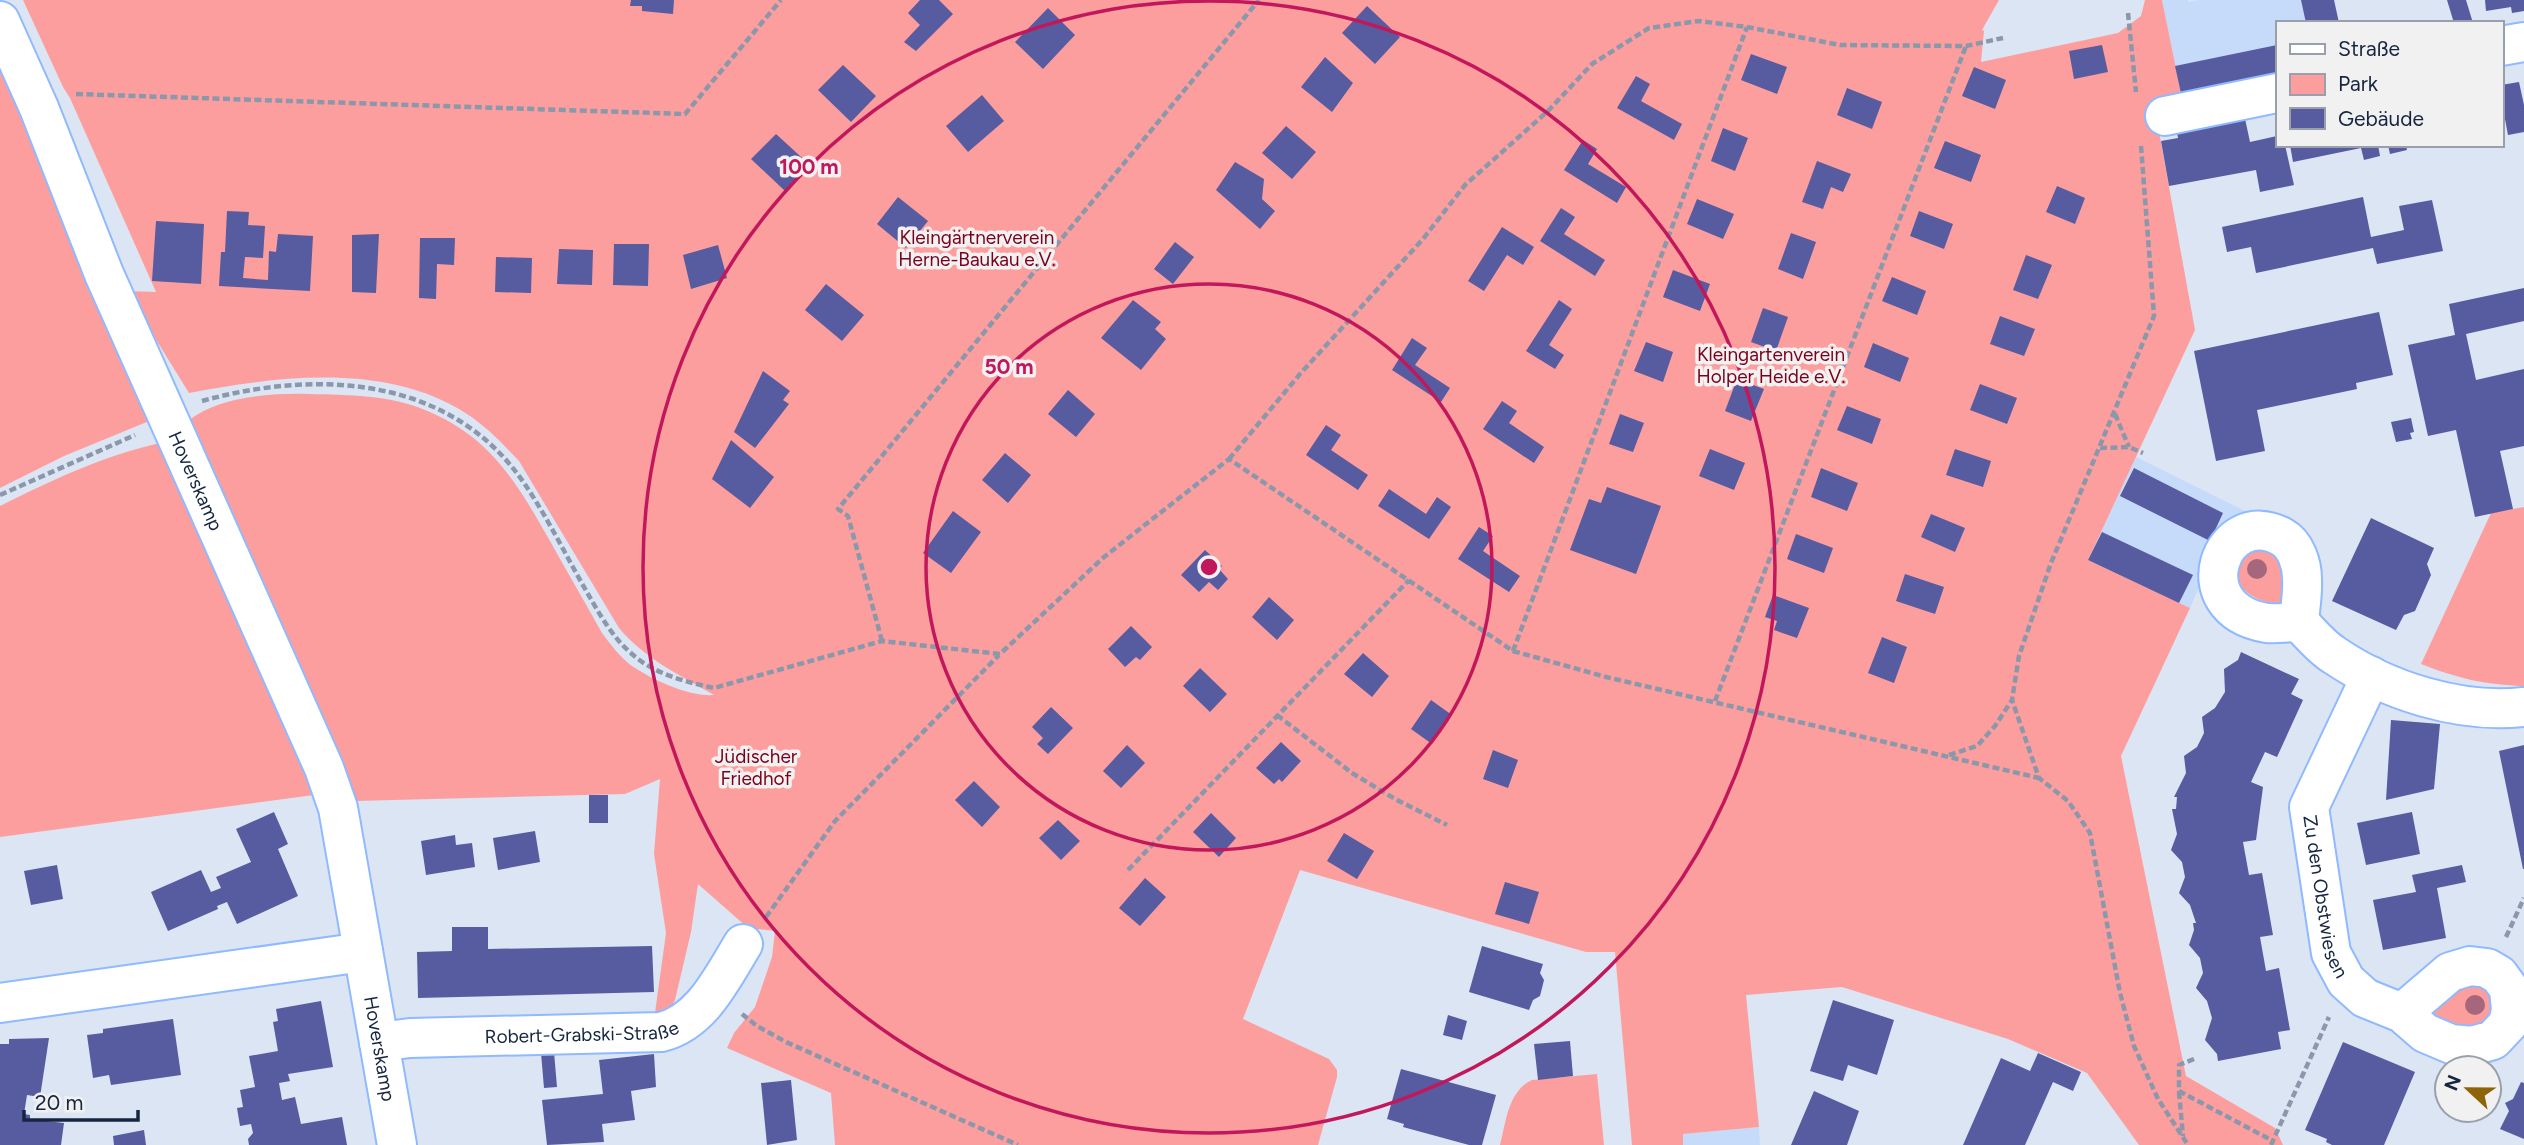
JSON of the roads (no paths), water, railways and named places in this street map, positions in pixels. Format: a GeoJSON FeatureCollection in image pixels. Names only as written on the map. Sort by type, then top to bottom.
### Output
{"type":"FeatureCollection","features":[{"type":"Feature","properties":{"kind":"street","name":"Hoverskamp"},"geometry":{"type":"LineString","coordinates":[[0,21],[39,108],[104,274],[331,788],[338,808],[397,1145]]}},
{"type":"Feature","properties":{"kind":"street"},"geometry":{"type":"LineString","coordinates":[[2503,46],[2524,41]]}},
{"type":"Feature","properties":{"kind":"street"},"geometry":{"type":"LineString","coordinates":[[2147,116],[2276,93]]}},
{"type":"Feature","properties":{"kind":"street"},"geometry":{"type":"LineString","coordinates":[[2299,622],[2333,654],[2371,676],[2452,704],[2500,710],[2524,707]]}},
{"type":"Feature","properties":{"kind":"street","name":"Zu den Obstwiesen"},"geometry":{"type":"LineString","coordinates":[[2371,676],[2309,807],[2331,953],[2346,981],[2365,998],[2402,1013]]}},
{"type":"Feature","properties":{"kind":"street","name":"Robert-Grabski-Straße"},"geometry":{"type":"LineString","coordinates":[[379,1042],[410,1038],[661,1032],[677,1028],[693,1016],[711,995],[743,944]]}},
{"type":"Feature","properties":{"kind":"street"},"geometry":{"type":"LineString","coordinates":[[0,1003],[363,952]]}},
{"type":"Feature","properties":{"kind":"park label","name":"Kleingärtnerverein Herne-Baukau e.V."},"geometry":{"type":"Point","coordinates":[977,248]}},
{"type":"Feature","properties":{"kind":"park label","name":"Kleingartenverein Holper Heide e.V."},"geometry":{"type":"Point","coordinates":[1771,365]}},
{"type":"Feature","properties":{"kind":"park label","name":"Jüdischer Friedhof"},"geometry":{"type":"Point","coordinates":[756,767]}}]}
